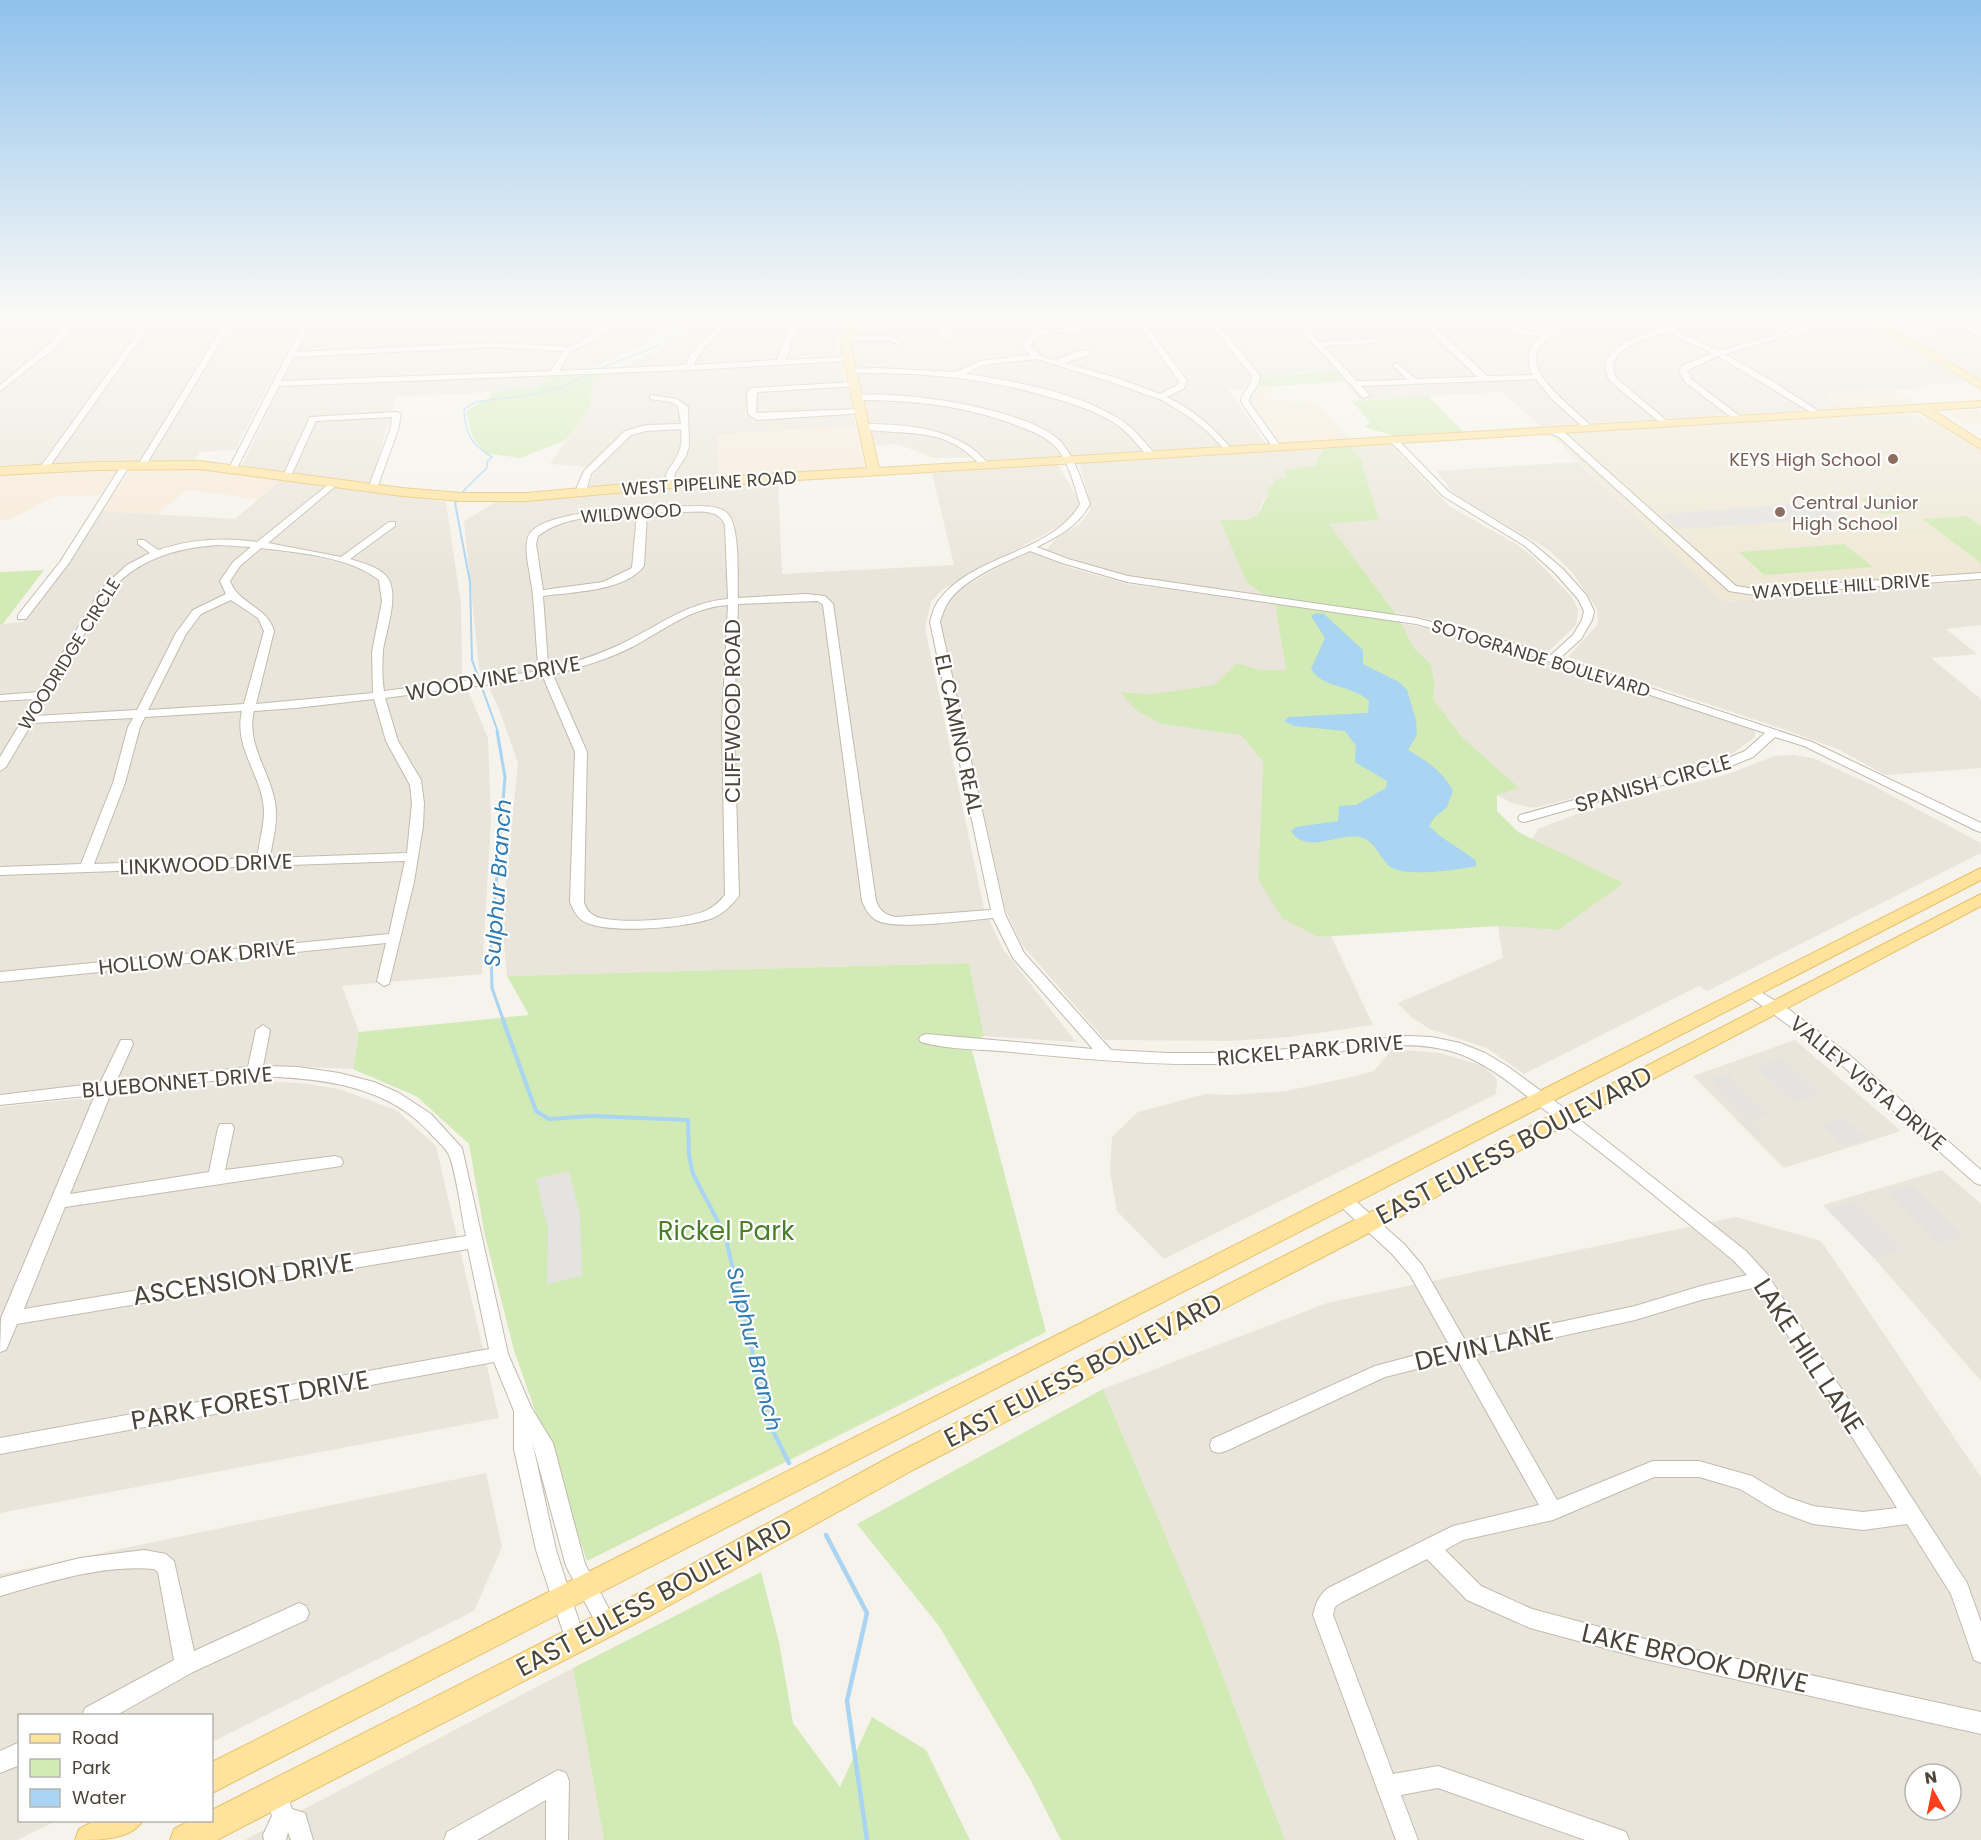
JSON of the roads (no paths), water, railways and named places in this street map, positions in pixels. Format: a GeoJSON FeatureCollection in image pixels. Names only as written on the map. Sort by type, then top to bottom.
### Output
{"type":"FeatureCollection","features":[{"type":"Feature","properties":{"kind":"main road"},"geometry":{"type":"LineString","coordinates":[[858,404],[874,472]]}},
{"type":"Feature","properties":{"kind":"main road"},"geometry":{"type":"LineString","coordinates":[[1884,410],[1981,404]]}},
{"type":"Feature","properties":{"kind":"main road"},"geometry":{"type":"LineString","coordinates":[[1926,408],[1941,420]]}},
{"type":"Feature","properties":{"kind":"main road"},"geometry":{"type":"LineString","coordinates":[[1926,408],[1964,432],[1981,446]]}},
{"type":"Feature","properties":{"kind":"main road","name":"WEST PIPELINE ROAD"},"geometry":{"type":"LineString","coordinates":[[0,471],[126,465],[232,468],[373,489],[478,498],[670,484],[1884,410]]}},
{"type":"Feature","properties":{"kind":"main road"},"geometry":{"type":"LineString","coordinates":[[1884,410],[1915,412],[1941,420],[1981,440]]}},
{"type":"Feature","properties":{"kind":"main road","name":"EAST EULESS BOULEVARD"},"geometry":{"type":"LineString","coordinates":[[213,1777],[1981,873]]}},
{"type":"Feature","properties":{"kind":"main road","name":"EAST EULESS BOULEVARD"},"geometry":{"type":"LineString","coordinates":[[185,1840],[280,1806],[575,1640],[906,1461],[1369,1223],[1566,1116],[1981,899]]}},
{"type":"Feature","properties":{"kind":"main road"},"geometry":{"type":"LineString","coordinates":[[90,1840],[126,1822]]}},
{"type":"Feature","properties":{"kind":"street"},"geometry":{"type":"LineString","coordinates":[[44,468],[90,404]]}},
{"type":"Feature","properties":{"kind":"street"},"geometry":{"type":"LineString","coordinates":[[142,465],[179,404]]}},
{"type":"Feature","properties":{"kind":"street"},"geometry":{"type":"LineString","coordinates":[[232,468],[266,404]]}},
{"type":"Feature","properties":{"kind":"street"},"geometry":{"type":"LineString","coordinates":[[670,484],[671,468],[685,448],[681,404]]}},
{"type":"Feature","properties":{"kind":"street"},"geometry":{"type":"LineString","coordinates":[[752,404],[752,414],[757,417],[860,411]]}},
{"type":"Feature","properties":{"kind":"street"},"geometry":{"type":"LineString","coordinates":[[950,404],[987,412],[1048,436],[1059,446],[1067,460]]}},
{"type":"Feature","properties":{"kind":"street"},"geometry":{"type":"LineString","coordinates":[[1076,404],[1091,409],[1126,428],[1151,455]]}},
{"type":"Feature","properties":{"kind":"street"},"geometry":{"type":"LineString","coordinates":[[1172,404],[1200,419],[1214,431],[1228,450]]}},
{"type":"Feature","properties":{"kind":"street"},"geometry":{"type":"LineString","coordinates":[[1246,404],[1277,447]]}},
{"type":"Feature","properties":{"kind":"street"},"geometry":{"type":"LineString","coordinates":[[1562,404],[1587,427]]}},
{"type":"Feature","properties":{"kind":"street"},"geometry":{"type":"LineString","coordinates":[[1641,404],[1664,423]]}},
{"type":"Feature","properties":{"kind":"street"},"geometry":{"type":"LineString","coordinates":[[1719,404],[1738,418]]}},
{"type":"Feature","properties":{"kind":"street"},"geometry":{"type":"LineString","coordinates":[[1802,404],[1817,414]]}},
{"type":"Feature","properties":{"kind":"street"},"geometry":{"type":"LineString","coordinates":[[287,476],[313,419],[397,414],[394,430],[373,489]]}},
{"type":"Feature","properties":{"kind":"street"},"geometry":{"type":"LineString","coordinates":[[584,492],[582,487],[587,473],[628,433],[646,428],[684,426]]}},
{"type":"Feature","properties":{"kind":"street"},"geometry":{"type":"LineString","coordinates":[[864,428],[909,429],[946,439],[974,451],[986,466]]}},
{"type":"Feature","properties":{"kind":"street","name":"WAYDELLE HILL DRIVE"},"geometry":{"type":"LineString","coordinates":[[1550,429],[1562,435],[1603,471],[1728,586],[1741,592],[1981,576]]}},
{"type":"Feature","properties":{"kind":"street","name":"WAYDELLE HILL DRIVE"},"geometry":{"type":"LineString","coordinates":[[1567,429],[1597,459],[1603,471]]}},
{"type":"Feature","properties":{"kind":"street"},"geometry":{"type":"LineString","coordinates":[[1398,439],[1418,468],[1427,472],[1446,494],[1544,556],[1584,600],[1589,611],[1587,620],[1577,637],[1553,659]]}},
{"type":"Feature","properties":{"kind":"street","name":"EL CAMINO REAL"},"geometry":{"type":"LineString","coordinates":[[1067,460],[1085,504],[1084,510],[1067,527],[983,570],[952,591],[940,604],[936,616],[936,629],[998,914],[1018,955],[1105,1053]]}},
{"type":"Feature","properties":{"kind":"street"},"geometry":{"type":"LineString","coordinates":[[21,617],[64,563],[126,465]]}},
{"type":"Feature","properties":{"kind":"street"},"geometry":{"type":"LineString","coordinates":[[263,862],[270,811],[263,779],[246,738],[245,723],[269,632],[268,626],[259,613],[231,596],[225,581],[231,569],[334,483]]}},
{"type":"Feature","properties":{"kind":"street","name":"WILDWOOD"},"geometry":{"type":"LineString","coordinates":[[538,594],[531,544],[533,535],[540,528],[571,517],[707,509],[723,513]]}},
{"type":"Feature","properties":{"kind":"street"},"geometry":{"type":"LineString","coordinates":[[547,674],[543,664],[538,594],[605,585],[636,570],[639,566],[642,512]]}},
{"type":"Feature","properties":{"kind":"street","name":"CLIFFWOOD ROAD"},"geometry":{"type":"LineString","coordinates":[[547,674],[570,722],[581,752],[578,909],[585,917],[594,921],[622,923],[693,919],[710,914],[722,907],[732,896],[733,889],[728,722],[733,602],[730,525],[723,513]]}},
{"type":"Feature","properties":{"kind":"street"},"geometry":{"type":"LineString","coordinates":[[343,560],[392,524]]}},
{"type":"Feature","properties":{"kind":"street"},"geometry":{"type":"LineString","coordinates":[[141,542],[157,554]]}},
{"type":"Feature","properties":{"kind":"street","name":"WOODRIDGE CIRCLE"},"geometry":{"type":"LineString","coordinates":[[0,767],[112,581],[126,568],[157,554],[183,547],[215,542],[259,545],[343,560],[374,571],[383,578],[388,587],[378,646],[379,697]]}},
{"type":"Feature","properties":{"kind":"street","name":"SOTOGRANDE BOULEVARD"},"geometry":{"type":"LineString","coordinates":[[1029,547],[1065,561],[1127,579],[1344,610],[1448,628],[1553,659],[1773,732],[1852,764],[1981,828]]}},
{"type":"Feature","properties":{"kind":"street"},"geometry":{"type":"LineString","coordinates":[[86,868],[108,814],[140,714],[189,621],[197,612],[231,596]]}},
{"type":"Feature","properties":{"kind":"street","name":"WOODVINE DRIVE"},"geometry":{"type":"LineString","coordinates":[[27,720],[249,708],[379,697],[547,674],[607,655],[690,610],[712,603],[821,598],[828,604],[869,901],[873,913],[883,920],[896,921],[998,914]]}},
{"type":"Feature","properties":{"kind":"street"},"geometry":{"type":"LineString","coordinates":[[0,698],[42,695]]}},
{"type":"Feature","properties":{"kind":"street"},"geometry":{"type":"LineString","coordinates":[[379,697],[387,729],[417,787],[417,822],[412,857],[384,981]]}},
{"type":"Feature","properties":{"kind":"street","name":"SPANISH CIRCLE"},"geometry":{"type":"LineString","coordinates":[[1524,818],[1625,790],[1710,770],[1749,754],[1773,732]]}},
{"type":"Feature","properties":{"kind":"street","name":"SOTOGRANDE BOULEVARD"},"geometry":{"type":"LineString","coordinates":[[1899,789],[1916,804],[1981,838]]}},
{"type":"Feature","properties":{"kind":"street","name":"LINKWOOD DRIVE"},"geometry":{"type":"LineString","coordinates":[[0,871],[412,857]]}},
{"type":"Feature","properties":{"kind":"street","name":"HOLLOW OAK DRIVE"},"geometry":{"type":"LineString","coordinates":[[0,977],[394,938]]}},
{"type":"Feature","properties":{"kind":"street","name":"VALLEY VISTA DRIVE"},"geometry":{"type":"LineString","coordinates":[[1751,991],[1776,1006],[1892,1100],[1981,1179]]}},
{"type":"Feature","properties":{"kind":"street"},"geometry":{"type":"LineString","coordinates":[[255,1071],[263,1030]]}},
{"type":"Feature","properties":{"kind":"street","name":"RICKEL PARK DRIVE"},"geometry":{"type":"LineString","coordinates":[[926,1039],[1196,1059],[1250,1058],[1402,1041],[1431,1042],[1476,1054],[1566,1116]]}},
{"type":"Feature","properties":{"kind":"street"},"geometry":{"type":"LineString","coordinates":[[0,1345],[105,1088],[126,1044]]}},
{"type":"Feature","properties":{"kind":"street","name":"BLUEBONNET DRIVE"},"geometry":{"type":"LineString","coordinates":[[0,1100],[255,1071],[317,1074],[369,1086],[394,1097],[426,1119],[456,1152],[499,1354],[523,1411],[544,1443],[576,1566],[607,1624]]}},
{"type":"Feature","properties":{"kind":"street","name":"LAKE HILL LANE"},"geometry":{"type":"LineString","coordinates":[[1566,1116],[1740,1256],[1761,1279],[1960,1590],[1981,1653]]}},
{"type":"Feature","properties":{"kind":"street"},"geometry":{"type":"LineString","coordinates":[[216,1177],[226,1128]]}},
{"type":"Feature","properties":{"kind":"street"},"geometry":{"type":"LineString","coordinates":[[58,1202],[216,1177],[335,1162]]}},
{"type":"Feature","properties":{"kind":"street"},"geometry":{"type":"LineString","coordinates":[[1344,1200],[1398,1249],[1416,1270],[1552,1511]]}},
{"type":"Feature","properties":{"kind":"street","name":"ASCENSION DRIVE"},"geometry":{"type":"LineString","coordinates":[[10,1318],[475,1241]]}},
{"type":"Feature","properties":{"kind":"street","name":"DEVIN LANE"},"geometry":{"type":"LineString","coordinates":[[1219,1445],[1381,1371],[1462,1350],[1635,1313],[1701,1293],[1761,1279]]}},
{"type":"Feature","properties":{"kind":"street","name":"PARK FOREST DRIVE"},"geometry":{"type":"LineString","coordinates":[[0,1446],[499,1354]]}},
{"type":"Feature","properties":{"kind":"street","name":"BLUEBONNET DRIVE"},"geometry":{"type":"LineString","coordinates":[[523,1411],[523,1449],[546,1550],[560,1600],[575,1640]]}},
{"type":"Feature","properties":{"kind":"street"},"geometry":{"type":"LineString","coordinates":[[1407,1840],[1323,1615],[1326,1602],[1335,1595],[1460,1532],[1552,1511],[1653,1468],[1699,1469],[1745,1482],[1780,1503],[1813,1515],[1863,1521],[1912,1515]]}},
{"type":"Feature","properties":{"kind":"street","name":"LAKE BROOK DRIVE"},"geometry":{"type":"LineString","coordinates":[[1430,1548],[1474,1593],[1530,1618],[1644,1649],[1981,1723]]}},
{"type":"Feature","properties":{"kind":"street"},"geometry":{"type":"LineString","coordinates":[[0,1587],[53,1573],[132,1559],[159,1560],[166,1568],[186,1665]]}},
{"type":"Feature","properties":{"kind":"street"},"geometry":{"type":"LineString","coordinates":[[97,1714],[186,1665],[299,1613]]}},
{"type":"Feature","properties":{"kind":"street"},"geometry":{"type":"LineString","coordinates":[[0,1762],[18,1754]]}},
{"type":"Feature","properties":{"kind":"street"},"geometry":{"type":"LineString","coordinates":[[1387,1786],[1438,1777],[1618,1840]]}},
{"type":"Feature","properties":{"kind":"street"},"geometry":{"type":"LineString","coordinates":[[455,1840],[558,1781],[557,1840]]}},
{"type":"Feature","properties":{"kind":"street"},"geometry":{"type":"LineString","coordinates":[[276,1840],[274,1835],[280,1806],[297,1821],[303,1840]]}},
{"type":"Feature","properties":{"kind":"water"},"geometry":{"type":"Polygon","coordinates":[[[1317,613],[1324,614],[1363,650],[1363,664],[1399,682],[1407,690],[1416,720],[1417,735],[1408,750],[1434,768],[1453,791],[1447,807],[1434,818],[1429,826],[1476,861],[1476,866],[1431,872],[1406,872],[1389,866],[1369,841],[1360,837],[1305,842],[1291,831],[1296,827],[1338,821],[1339,806],[1356,805],[1386,788],[1387,781],[1355,762],[1356,746],[1345,731],[1294,726],[1284,721],[1289,717],[1368,713],[1369,701],[1355,692],[1330,684],[1311,669],[1325,638],[1311,616],[1317,613]]]}},
{"type":"Feature","properties":{"kind":"waterway","name":"Sulphur Branch"},"geometry":{"type":"LineString","coordinates":[[455,502],[487,468],[487,462],[492,457],[470,438],[464,409],[473,404]]}},
{"type":"Feature","properties":{"kind":"waterway","name":"Sulphur Branch"},"geometry":{"type":"LineString","coordinates":[[457,501],[455,503],[470,582],[472,660],[498,732]]}},
{"type":"Feature","properties":{"kind":"waterway","name":"Sulphur Branch"},"geometry":{"type":"LineString","coordinates":[[497,731],[505,777],[491,948],[492,988],[504,1022]]}},
{"type":"Feature","properties":{"kind":"waterway","name":"Sulphur Branch"},"geometry":{"type":"LineString","coordinates":[[503,1020],[536,1111],[549,1119],[592,1116],[688,1120],[689,1156],[693,1174],[725,1235],[760,1385]]}},
{"type":"Feature","properties":{"kind":"waterway","name":"Sulphur Branch"},"geometry":{"type":"LineString","coordinates":[[760,1383],[770,1425],[789,1463]]}},
{"type":"Feature","properties":{"kind":"waterway","name":"Sulphur Branch"},"geometry":{"type":"LineString","coordinates":[[826,1535],[867,1613],[847,1701],[867,1840]]}},
{"type":"Feature","properties":{"kind":"place","name":"KEYS High School"},"geometry":{"type":"Point","coordinates":[1893,459]}},
{"type":"Feature","properties":{"kind":"place","name":"Central Junior High School"},"geometry":{"type":"Point","coordinates":[1780,512]}},
{"type":"Feature","properties":{"kind":"park label","name":"Rickel Park"},"geometry":{"type":"Point","coordinates":[726,1231]}}]}
